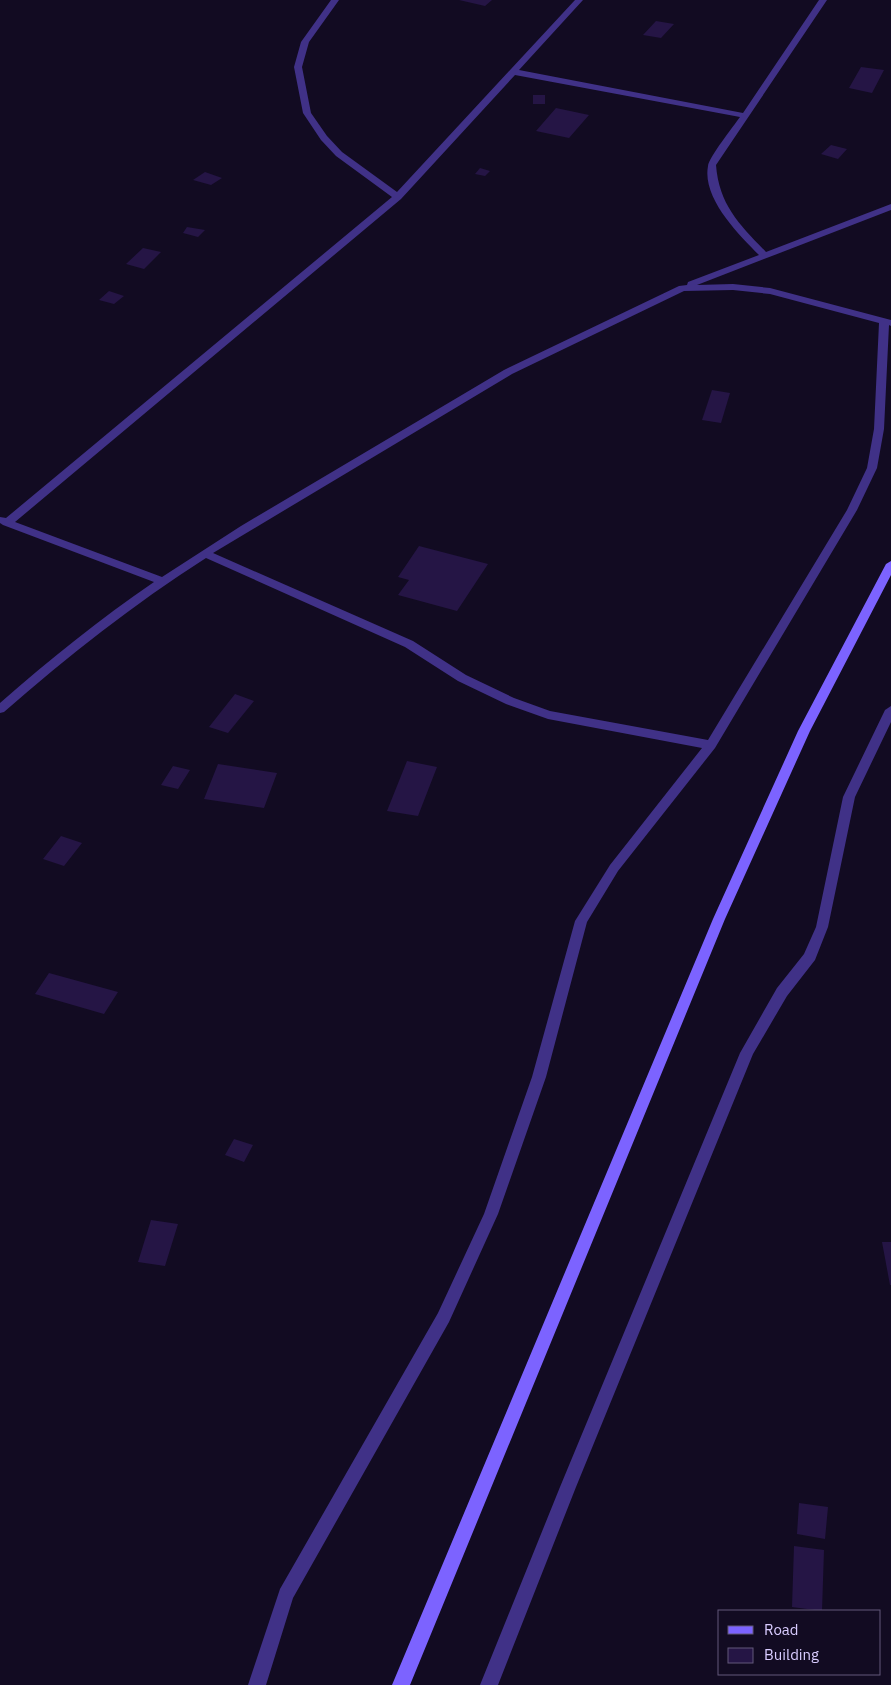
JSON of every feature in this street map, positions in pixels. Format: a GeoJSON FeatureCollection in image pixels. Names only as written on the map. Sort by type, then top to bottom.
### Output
{"type":"FeatureCollection","features":[{"type":"Feature","properties":{"kind":"main road"},"geometry":{"type":"LineString","coordinates":[[401,1685],[718,919],[804,731],[891,564]]}},
{"type":"Feature","properties":{"kind":"street"},"geometry":{"type":"LineString","coordinates":[[335,0],[305,42],[298,67],[307,113],[324,138],[339,154],[398,197]]}},
{"type":"Feature","properties":{"kind":"street"},"geometry":{"type":"LineString","coordinates":[[163,581],[4,521],[398,197],[579,0]]}},
{"type":"Feature","properties":{"kind":"street"},"geometry":{"type":"LineString","coordinates":[[764,256],[729,219],[711,181],[712,164],[823,0]]}},
{"type":"Feature","properties":{"kind":"street"},"geometry":{"type":"LineString","coordinates":[[514,72],[746,116]]}},
{"type":"Feature","properties":{"kind":"street"},"geometry":{"type":"LineString","coordinates":[[0,708],[62,655],[204,553],[508,372],[682,288],[891,207]]}},
{"type":"Feature","properties":{"kind":"street"},"geometry":{"type":"LineString","coordinates":[[257,1685],[286,1594],[444,1317],[491,1214],[539,1077],[581,922],[614,868],[711,745],[852,510],[872,468],[880,430],[888,322],[770,291],[733,287],[682,288]]}},
{"type":"Feature","properties":{"kind":"street"},"geometry":{"type":"LineString","coordinates":[[204,553],[409,644],[462,678],[510,701],[548,715],[711,745]]}},
{"type":"Feature","properties":{"kind":"street"},"geometry":{"type":"LineString","coordinates":[[489,1685],[572,1477],[747,1052],[782,992],[810,956],[822,927],[849,797],[891,710]]}},
{"type":"Feature","properties":{"kind":"building"},"geometry":{"type":"Polygon","coordinates":[[[459,0],[492,0],[485,6],[459,0]]]}},
{"type":"Feature","properties":{"kind":"building"},"geometry":{"type":"Polygon","coordinates":[[[656,21],[674,24],[661,38],[643,35],[656,21]]]}},
{"type":"Feature","properties":{"kind":"building"},"geometry":{"type":"Polygon","coordinates":[[[861,67],[884,70],[872,93],[849,88],[861,67]]]}},
{"type":"Feature","properties":{"kind":"building"},"geometry":{"type":"Polygon","coordinates":[[[533,95],[545,95],[545,104],[533,104],[533,95]]]}},
{"type":"Feature","properties":{"kind":"building"},"geometry":{"type":"Polygon","coordinates":[[[556,108],[589,115],[569,138],[536,131],[556,108]]]}},
{"type":"Feature","properties":{"kind":"building"},"geometry":{"type":"Polygon","coordinates":[[[831,145],[847,149],[838,159],[821,154],[831,145]]]}},
{"type":"Feature","properties":{"kind":"building"},"geometry":{"type":"Polygon","coordinates":[[[480,168],[490,171],[485,176],[475,174],[480,168]]]}},
{"type":"Feature","properties":{"kind":"building"},"geometry":{"type":"Polygon","coordinates":[[[205,172],[222,178],[211,185],[193,180],[205,172]]]}},
{"type":"Feature","properties":{"kind":"building"},"geometry":{"type":"Polygon","coordinates":[[[187,227],[205,230],[198,237],[183,233],[187,227]]]}},
{"type":"Feature","properties":{"kind":"building"},"geometry":{"type":"Polygon","coordinates":[[[143,248],[161,252],[144,269],[126,264],[143,248]]]}},
{"type":"Feature","properties":{"kind":"building"},"geometry":{"type":"Polygon","coordinates":[[[109,291],[124,296],[114,304],[99,300],[109,291]]]}},
{"type":"Feature","properties":{"kind":"building"},"geometry":{"type":"Polygon","coordinates":[[[712,390],[730,393],[721,423],[702,420],[712,390]]]}},
{"type":"Feature","properties":{"kind":"building"},"geometry":{"type":"Polygon","coordinates":[[[419,546],[488,564],[457,611],[398,595],[409,580],[398,577],[419,546]]]}},
{"type":"Feature","properties":{"kind":"building"},"geometry":{"type":"Polygon","coordinates":[[[235,694],[254,701],[228,733],[209,727],[235,694]]]}},
{"type":"Feature","properties":{"kind":"building"},"geometry":{"type":"Polygon","coordinates":[[[407,761],[437,767],[418,816],[387,811],[407,761]]]}},
{"type":"Feature","properties":{"kind":"building"},"geometry":{"type":"Polygon","coordinates":[[[218,764],[277,773],[264,808],[204,799],[218,764]]]}},
{"type":"Feature","properties":{"kind":"building"},"geometry":{"type":"Polygon","coordinates":[[[173,766],[190,770],[178,789],[161,785],[173,766]]]}},
{"type":"Feature","properties":{"kind":"building"},"geometry":{"type":"Polygon","coordinates":[[[61,836],[82,843],[64,866],[43,859],[61,836]]]}},
{"type":"Feature","properties":{"kind":"building"},"geometry":{"type":"Polygon","coordinates":[[[49,973],[118,992],[104,1014],[35,994],[49,973]]]}},
{"type":"Feature","properties":{"kind":"building"},"geometry":{"type":"Polygon","coordinates":[[[234,1139],[253,1145],[244,1162],[225,1155],[234,1139]]]}},
{"type":"Feature","properties":{"kind":"building"},"geometry":{"type":"Polygon","coordinates":[[[151,1220],[178,1224],[165,1266],[138,1262],[151,1220]]]}},
{"type":"Feature","properties":{"kind":"building"},"geometry":{"type":"Polygon","coordinates":[[[882,1242],[891,1242],[891,1285],[890,1285],[882,1242]]]}},
{"type":"Feature","properties":{"kind":"building"},"geometry":{"type":"Polygon","coordinates":[[[799,1503],[828,1507],[825,1539],[797,1534],[799,1503]]]}},
{"type":"Feature","properties":{"kind":"building"},"geometry":{"type":"Polygon","coordinates":[[[794,1546],[824,1550],[822,1610],[792,1607],[794,1546]]]}}]}
